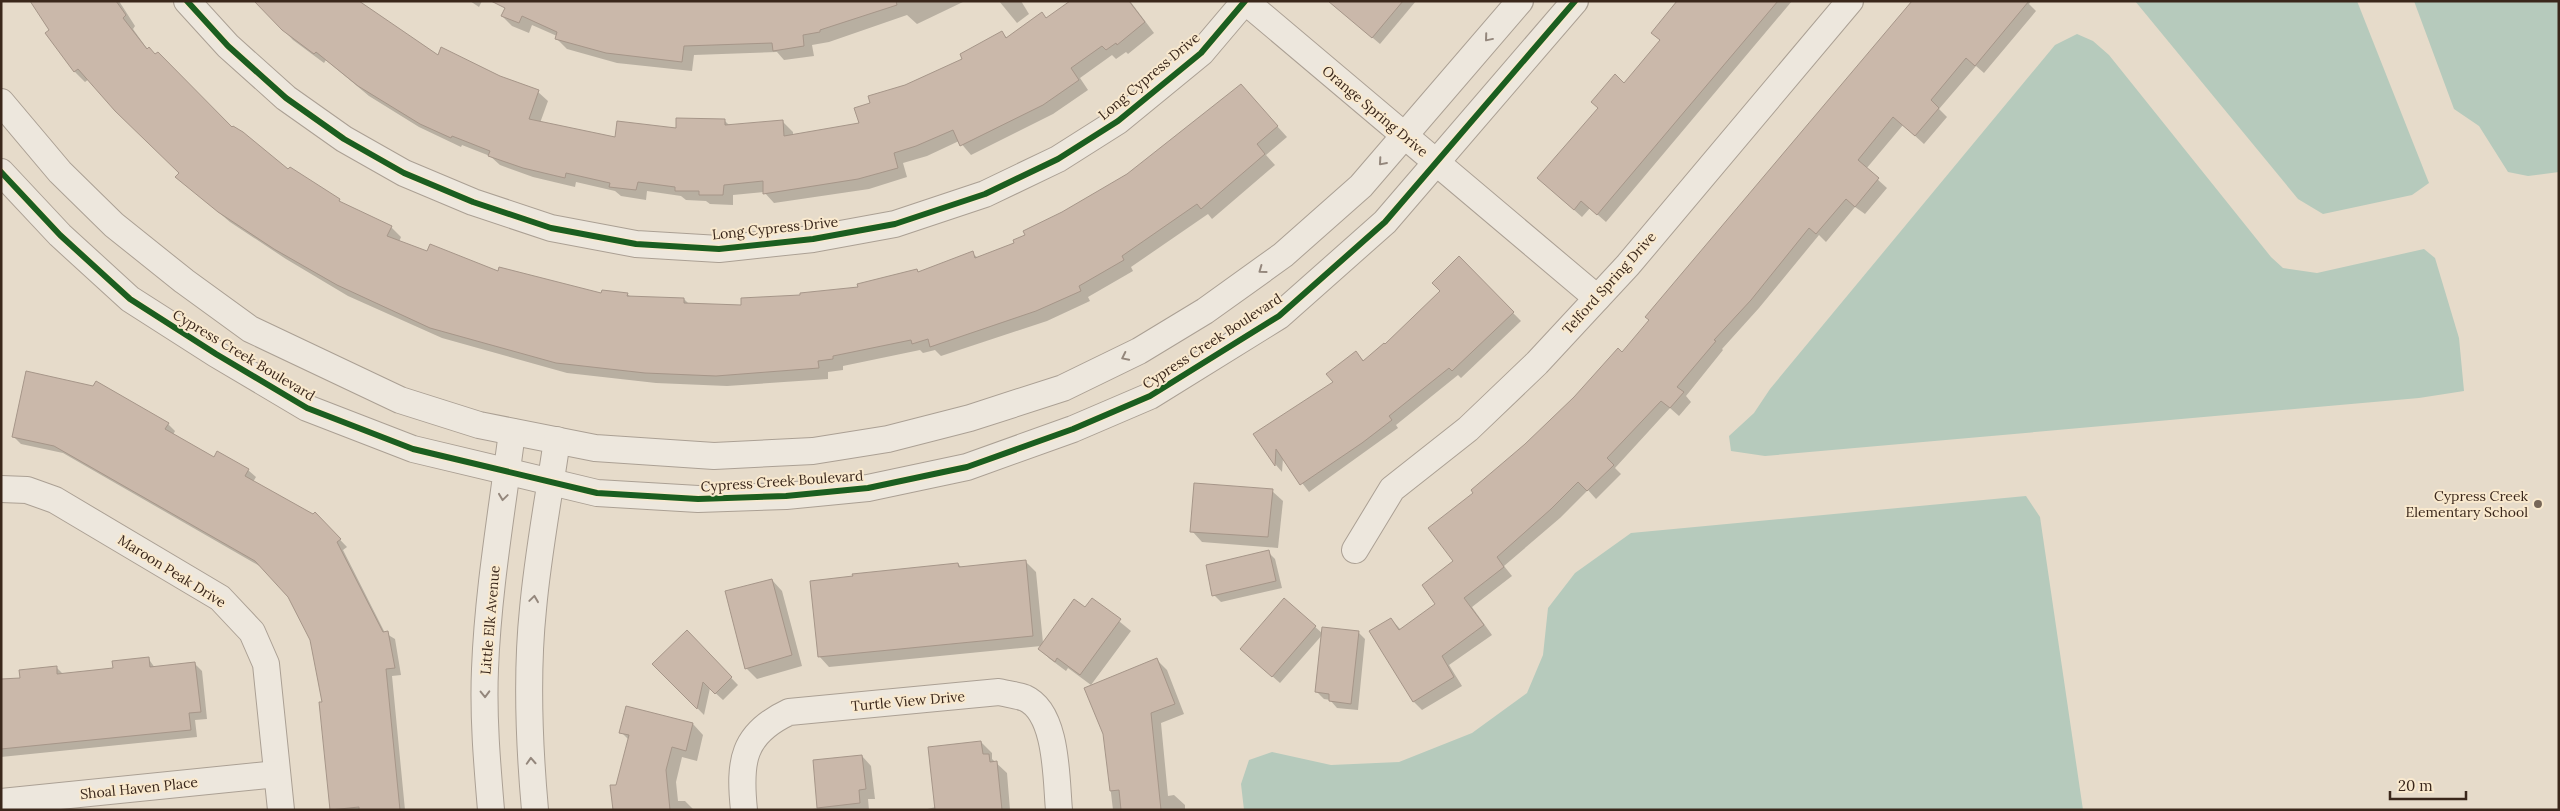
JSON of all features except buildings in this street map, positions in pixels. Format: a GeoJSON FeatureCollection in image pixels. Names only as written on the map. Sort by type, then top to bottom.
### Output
{"type":"FeatureCollection","features":[{"type":"Feature","properties":{"kind":"street","name":"Long Cypress Drive"},"geometry":{"type":"LineString","coordinates":[[187,1],[228,46],[286,98],[344,139],[404,174],[473,202],[551,228],[636,244],[719,249],[813,239],[895,224],[985,194],[1058,159],[1118,121],[1201,53],[1245,1]]}},
{"type":"Feature","properties":{"kind":"street","name":"Orange Spring Drive"},"geometry":{"type":"LineString","coordinates":[[1245,1],[1597,298]]}},
{"type":"Feature","properties":{"kind":"street","name":"Cypress Creek Boulevard"},"geometry":{"type":"LineString","coordinates":[[1,102],[60,172],[114,224],[184,281],[250,329],[400,400],[479,425],[595,448],[714,456],[813,451],[888,439],[970,418],[1063,388],[1139,350],[1189,321],[1283,255],[1361,186],[1520,1]]}},
{"type":"Feature","properties":{"kind":"street","name":"Cypress Creek Boulevard"},"geometry":{"type":"LineString","coordinates":[[1,172],[60,236],[130,299],[216,354],[307,408],[413,449],[597,492],[698,499],[786,496],[868,488],[976,464],[1073,428],[1150,396],[1279,316],[1385,222],[1575,1]]}},
{"type":"Feature","properties":{"kind":"street","name":"Telford Spring Drive"},"geometry":{"type":"LineString","coordinates":[[1356,550],[1392,488],[1468,430],[1537,363],[1628,265],[1850,1]]}},
{"type":"Feature","properties":{"kind":"street","name":"Little Elk Avenue"},"geometry":{"type":"LineString","coordinates":[[491,810],[486,756],[485,671],[490,596],[512,432]]}},
{"type":"Feature","properties":{"kind":"street"},"geometry":{"type":"LineString","coordinates":[[535,810],[528,684],[532,609],[557,440]]}},
{"type":"Feature","properties":{"kind":"street","name":"Maroon Peak Drive"},"geometry":{"type":"LineString","coordinates":[[1,489],[27,490],[55,500],[220,598],[241,618],[252,632],[266,664],[281,810]]}},
{"type":"Feature","properties":{"kind":"street","name":"Turtle View Drive"},"geometry":{"type":"LineString","coordinates":[[744,810],[741,782],[745,754],[755,735],[769,721],[789,712],[999,692],[1026,699],[1040,712],[1050,730],[1059,810]]}},
{"type":"Feature","properties":{"kind":"street","name":"Shoal Haven Place"},"geometry":{"type":"LineString","coordinates":[[1,802],[277,774]]}},
{"type":"Feature","properties":{"kind":"shaded area"},"geometry":{"type":"Polygon","coordinates":[[[2135,1],[2357,1],[2429,183],[2412,195],[2323,214],[2298,199],[2135,1]]]}},
{"type":"Feature","properties":{"kind":"shaded area"},"geometry":{"type":"Polygon","coordinates":[[[2414,1],[2559,1],[2559,172],[2528,176],[2508,172],[2479,126],[2454,109],[2414,1]]]}},
{"type":"Feature","properties":{"kind":"shaded area"},"geometry":{"type":"Polygon","coordinates":[[[2077,34],[2093,41],[2109,55],[2271,257],[2283,268],[2317,273],[2424,249],[2435,258],[2459,338],[2464,391],[2419,398],[1765,456],[1731,451],[1729,436],[1754,413],[1770,389],[2055,45],[2077,34]]]}},
{"type":"Feature","properties":{"kind":"shaded area"},"geometry":{"type":"Polygon","coordinates":[[[2026,496],[2040,517],[2083,810],[1244,810],[1241,784],[1249,760],[1272,752],[1331,765],[1399,762],[1472,733],[1527,693],[1543,655],[1548,608],[1575,573],[1631,533],[2026,496]]]}},
{"type":"Feature","properties":{"kind":"cycle path"},"geometry":{"type":"LineString","coordinates":[[187,1],[228,46],[286,98],[344,139],[404,173],[473,202],[551,228],[636,244],[719,249],[813,239],[895,224],[985,194],[1058,159],[1118,121],[1201,53],[1245,1]]}},
{"type":"Feature","properties":{"kind":"cycle path"},"geometry":{"type":"LineString","coordinates":[[1,172],[60,235],[130,299],[216,354],[307,408],[413,449],[597,493],[698,499],[786,496],[868,488],[967,467],[1073,429],[1150,396],[1279,316],[1385,222],[1575,1]]}},
{"type":"Feature","properties":{"kind":"place","name":"Cypress Creek Elementary School"},"geometry":{"type":"Point","coordinates":[2538,504]}}]}
